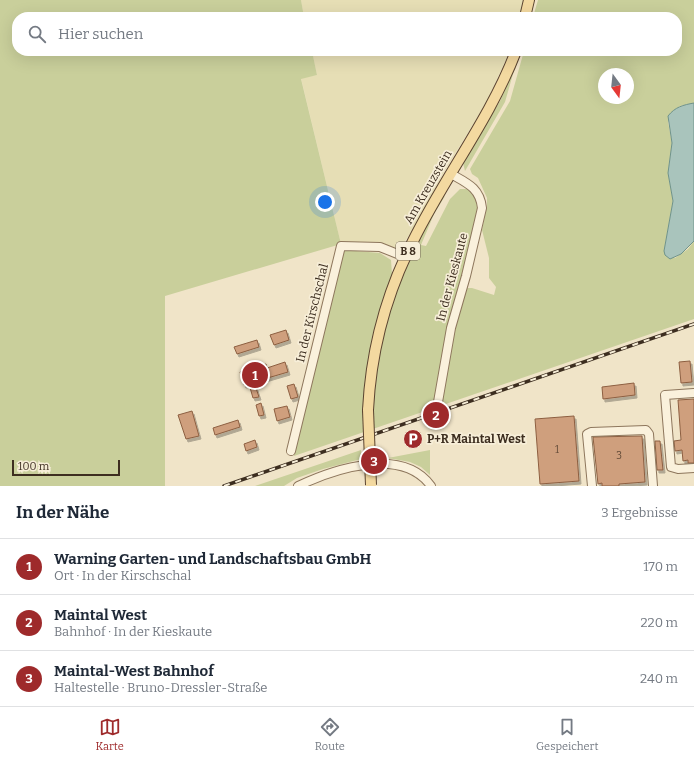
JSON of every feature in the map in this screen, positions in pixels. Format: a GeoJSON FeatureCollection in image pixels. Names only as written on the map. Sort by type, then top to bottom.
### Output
{"type":"FeatureCollection","features":[{"type":"Feature","properties":{"kind":"main road"},"geometry":{"type":"LineString","coordinates":[[526,12],[529,0]]}},
{"type":"Feature","properties":{"kind":"main road","name":"Am Kreuzstein"},"geometry":{"type":"LineString","coordinates":[[371,486],[368,410],[370,382],[378,334],[388,302],[405,257],[421,225],[496,96],[514,56]]}},
{"type":"Feature","properties":{"kind":"street","name":"In der Kieskaute"},"geometry":{"type":"LineString","coordinates":[[438,402],[451,328],[466,276],[482,208],[481,198],[478,191],[473,186],[451,174]]}},
{"type":"Feature","properties":{"kind":"street","name":"In der Kirschschal"},"geometry":{"type":"LineString","coordinates":[[292,451],[341,246],[380,247],[405,257]]}},
{"type":"Feature","properties":{"kind":"street"},"geometry":{"type":"LineString","coordinates":[[694,393],[665,395],[671,466],[678,469],[694,468]]}},
{"type":"Feature","properties":{"kind":"street"},"geometry":{"type":"LineString","coordinates":[[592,486],[587,434],[591,432],[646,430],[649,434],[653,486]]}},
{"type":"Feature","properties":{"kind":"street"},"geometry":{"type":"LineString","coordinates":[[298,486],[343,469],[373,464],[391,464],[415,471],[431,486]]}},
{"type":"Feature","properties":{"kind":"shaded area"},"geometry":{"type":"Polygon","coordinates":[[[301,0],[523,0],[521,12],[303,12],[301,0]]]}},
{"type":"Feature","properties":{"kind":"shaded area"},"geometry":{"type":"Polygon","coordinates":[[[313,56],[508,56],[485,105],[445,170],[413,230],[402,245],[397,248],[341,244],[301,78],[317,75],[313,56]]]}},
{"type":"Feature","properties":{"kind":"green space"},"geometry":{"type":"Polygon","coordinates":[[[0,0],[301,0],[303,12],[12,12],[12,56],[313,56],[317,75],[301,79],[341,244],[165,296],[165,486],[0,486],[0,0]]]}},
{"type":"Feature","properties":{"kind":"green space"},"geometry":{"type":"Polygon","coordinates":[[[538,0],[694,0],[694,103],[680,106],[668,122],[672,143],[668,173],[673,201],[664,251],[675,258],[688,249],[694,241],[694,319],[294,456],[344,250],[380,253],[391,260],[392,274],[402,278],[417,244],[442,198],[445,196],[434,214],[421,245],[426,246],[450,199],[460,189],[468,189],[475,195],[478,205],[459,288],[472,288],[494,295],[496,287],[489,278],[489,258],[482,230],[487,198],[478,178],[472,174],[470,169],[510,101],[523,56],[682,56],[682,12],[534,12],[538,0]]]}},
{"type":"Feature","properties":{"kind":"green space"},"geometry":{"type":"Polygon","coordinates":[[[515,67],[505,102],[465,171],[463,163],[500,101],[515,67]]]}},
{"type":"Feature","properties":{"kind":"green space"},"geometry":{"type":"Polygon","coordinates":[[[361,450],[361,459],[323,469],[297,478],[284,486],[255,486],[361,450]]]}},
{"type":"Feature","properties":{"kind":"green space"},"geometry":{"type":"Polygon","coordinates":[[[430,450],[430,475],[421,467],[410,462],[388,458],[430,450]]]}},
{"type":"Feature","properties":{"kind":"water"},"geometry":{"type":"Polygon","coordinates":[[[694,103],[694,241],[681,254],[670,259],[665,255],[664,251],[673,201],[668,173],[672,143],[668,116],[673,110],[694,103]]]}},
{"type":"Feature","properties":{"kind":"building"},"geometry":{"type":"Polygon","coordinates":[[[286,330],[289,340],[274,345],[270,335],[286,330]]]}},
{"type":"Feature","properties":{"kind":"building"},"geometry":{"type":"Polygon","coordinates":[[[257,340],[259,347],[237,354],[234,347],[257,340]]]}},
{"type":"Feature","properties":{"kind":"building"},"geometry":{"type":"Polygon","coordinates":[[[690,361],[692,382],[681,383],[679,362],[690,361]]]}},
{"type":"Feature","properties":{"kind":"building"},"geometry":{"type":"Polygon","coordinates":[[[285,362],[288,372],[254,382],[259,397],[253,398],[249,384],[244,385],[240,372],[266,364],[267,368],[285,362]]]}},
{"type":"Feature","properties":{"kind":"building"},"geometry":{"type":"Polygon","coordinates":[[[634,383],[635,395],[603,399],[602,387],[634,383]]]}},
{"type":"Feature","properties":{"kind":"building"},"geometry":{"type":"Polygon","coordinates":[[[294,384],[298,397],[291,399],[287,386],[294,384]]]}},
{"type":"Feature","properties":{"kind":"building"},"geometry":{"type":"Polygon","coordinates":[[[694,399],[694,463],[688,463],[688,460],[683,461],[682,450],[675,451],[674,441],[681,440],[678,400],[694,399]]]}},
{"type":"Feature","properties":{"kind":"building"},"geometry":{"type":"Polygon","coordinates":[[[261,403],[264,415],[259,416],[256,405],[261,403]]]}},
{"type":"Feature","properties":{"kind":"building"},"geometry":{"type":"Polygon","coordinates":[[[287,406],[290,417],[277,421],[274,409],[287,406]]]}},
{"type":"Feature","properties":{"kind":"building"},"geometry":{"type":"Polygon","coordinates":[[[192,411],[199,436],[186,439],[178,415],[192,411]]]}},
{"type":"Feature","properties":{"kind":"building"},"geometry":{"type":"Polygon","coordinates":[[[574,416],[579,481],[540,484],[535,419],[574,416]]]}},
{"type":"Feature","properties":{"kind":"building"},"geometry":{"type":"Polygon","coordinates":[[[238,420],[240,427],[215,435],[213,428],[238,420]]]}},
{"type":"Feature","properties":{"kind":"building"},"geometry":{"type":"Polygon","coordinates":[[[642,436],[645,482],[619,484],[619,486],[602,486],[602,483],[598,484],[593,437],[642,436]]]}},
{"type":"Feature","properties":{"kind":"building"},"geometry":{"type":"Polygon","coordinates":[[[255,440],[257,447],[246,451],[244,444],[255,440]]]}},
{"type":"Feature","properties":{"kind":"building"},"geometry":{"type":"Polygon","coordinates":[[[655,441],[660,441],[663,470],[657,470],[655,441]]]}},
{"type":"Feature","properties":{"kind":"railway"},"geometry":{"type":"LineString","coordinates":[[224,486],[694,324]]}},
{"type":"Feature","properties":{"kind":"place","name":"Warning Garten- und Landschaftsbau GmbH"},"geometry":{"type":"Point","coordinates":[255,375]}},
{"type":"Feature","properties":{"kind":"place","name":"Maintal West"},"geometry":{"type":"Point","coordinates":[436,415]}},
{"type":"Feature","properties":{"kind":"place","name":"P+R Maintal West"},"geometry":{"type":"Point","coordinates":[413,439]}},
{"type":"Feature","properties":{"kind":"place","name":"Maintal-West Bahnhof"},"geometry":{"type":"Point","coordinates":[374,461]}}]}
